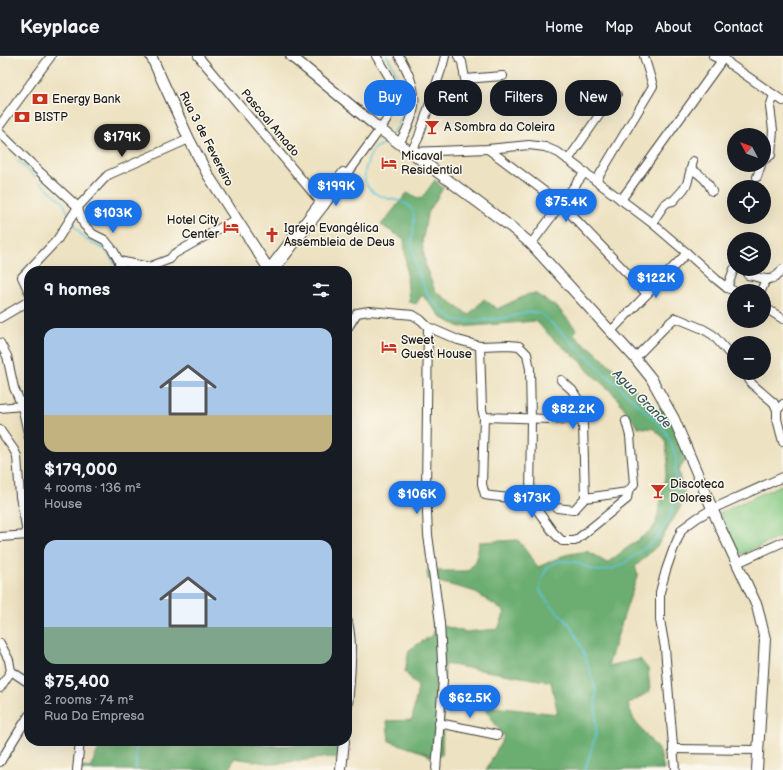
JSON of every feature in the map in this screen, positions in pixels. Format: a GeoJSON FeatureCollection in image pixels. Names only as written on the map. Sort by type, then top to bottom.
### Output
{"type":"FeatureCollection","features":[{"type":"Feature","properties":{"kind":"main road","name":"Rua 3 de Fevereiro"},"geometry":{"type":"LineString","coordinates":[[151,56],[189,139],[208,175],[268,266]]}},
{"type":"Feature","properties":{"kind":"main road"},"geometry":{"type":"LineString","coordinates":[[291,56],[379,128],[511,227],[531,244],[611,331],[651,378],[674,419],[712,509],[757,606],[765,639],[757,770]]}},
{"type":"Feature","properties":{"kind":"main road"},"geometry":{"type":"LineString","coordinates":[[341,770],[343,746]]}},
{"type":"Feature","properties":{"kind":"street"},"geometry":{"type":"LineString","coordinates":[[0,125],[51,56]]}},
{"type":"Feature","properties":{"kind":"street","name":"Pascoal Amado"},"geometry":{"type":"LineString","coordinates":[[198,56],[322,204]]}},
{"type":"Feature","properties":{"kind":"street"},"geometry":{"type":"LineString","coordinates":[[274,266],[379,128],[386,121],[393,104],[394,90],[389,76],[376,56]]}},
{"type":"Feature","properties":{"kind":"street"},"geometry":{"type":"LineString","coordinates":[[399,56],[409,75],[415,98],[411,122],[399,143]]}},
{"type":"Feature","properties":{"kind":"street"},"geometry":{"type":"LineString","coordinates":[[411,152],[418,139],[445,56]]}},
{"type":"Feature","properties":{"kind":"street"},"geometry":{"type":"LineString","coordinates":[[458,56],[462,62],[465,79],[503,76]]}},
{"type":"Feature","properties":{"kind":"street"},"geometry":{"type":"LineString","coordinates":[[596,181],[653,86],[644,56]]}},
{"type":"Feature","properties":{"kind":"street"},"geometry":{"type":"LineString","coordinates":[[712,56],[717,58],[724,57]]}},
{"type":"Feature","properties":{"kind":"street"},"geometry":{"type":"LineString","coordinates":[[621,200],[724,57]]}},
{"type":"Feature","properties":{"kind":"street"},"geometry":{"type":"LineString","coordinates":[[724,57],[731,66],[783,101]]}},
{"type":"Feature","properties":{"kind":"street"},"geometry":{"type":"LineString","coordinates":[[771,155],[773,130],[770,107],[774,95]]}},
{"type":"Feature","properties":{"kind":"street"},"geometry":{"type":"LineString","coordinates":[[568,160],[599,116]]}},
{"type":"Feature","properties":{"kind":"street"},"geometry":{"type":"LineString","coordinates":[[0,133],[78,207],[78,212],[84,225],[93,234],[105,240],[113,250],[119,261],[120,266]]}},
{"type":"Feature","properties":{"kind":"street"},"geometry":{"type":"LineString","coordinates":[[32,266],[57,240],[78,207],[108,175],[189,139]]}},
{"type":"Feature","properties":{"kind":"street"},"geometry":{"type":"LineString","coordinates":[[411,152],[488,149],[529,145],[545,147],[559,153],[652,223],[727,287]]}},
{"type":"Feature","properties":{"kind":"street"},"geometry":{"type":"LineString","coordinates":[[488,149],[561,204],[647,294]]}},
{"type":"Feature","properties":{"kind":"street"},"geometry":{"type":"LineString","coordinates":[[652,223],[664,205],[673,201],[683,190],[692,165],[709,185],[712,191]]}},
{"type":"Feature","properties":{"kind":"street"},"geometry":{"type":"LineString","coordinates":[[531,244],[584,172]]}},
{"type":"Feature","properties":{"kind":"street"},"geometry":{"type":"LineString","coordinates":[[757,177],[759,172]]}},
{"type":"Feature","properties":{"kind":"street"},"geometry":{"type":"LineString","coordinates":[[151,266],[170,259],[174,254],[236,219]]}},
{"type":"Feature","properties":{"kind":"street"},"geometry":{"type":"LineString","coordinates":[[611,331],[687,253]]}},
{"type":"Feature","properties":{"kind":"street"},"geometry":{"type":"LineString","coordinates":[[119,261],[144,266]]}},
{"type":"Feature","properties":{"kind":"street"},"geometry":{"type":"LineString","coordinates":[[751,276],[766,279],[775,277],[783,269]]}},
{"type":"Feature","properties":{"kind":"street"},"geometry":{"type":"LineString","coordinates":[[764,284],[766,279]]}},
{"type":"Feature","properties":{"kind":"street"},"geometry":{"type":"LineString","coordinates":[[0,318],[24,304]]}},
{"type":"Feature","properties":{"kind":"street"},"geometry":{"type":"LineString","coordinates":[[352,321],[357,313],[369,311],[413,316],[421,320],[428,327],[458,340],[480,346],[519,346],[527,354],[530,369],[530,500],[553,532],[562,541],[575,541],[627,499],[628,492],[634,484],[630,436],[626,421]]}},
{"type":"Feature","properties":{"kind":"street"},"geometry":{"type":"LineString","coordinates":[[771,311],[783,319]]}},
{"type":"Feature","properties":{"kind":"street"},"geometry":{"type":"LineString","coordinates":[[635,358],[675,318],[679,318],[713,335],[727,350]]}},
{"type":"Feature","properties":{"kind":"street"},"geometry":{"type":"LineString","coordinates":[[428,327],[426,490],[428,535],[440,623],[443,680],[436,770]]}},
{"type":"Feature","properties":{"kind":"street"},"geometry":{"type":"LineString","coordinates":[[0,343],[7,356],[14,388],[24,404]]}},
{"type":"Feature","properties":{"kind":"street"},"geometry":{"type":"LineString","coordinates":[[480,346],[482,410],[484,417],[482,484],[485,495],[530,500]]}},
{"type":"Feature","properties":{"kind":"street"},"geometry":{"type":"LineString","coordinates":[[561,380],[572,390],[581,404],[585,498]]}},
{"type":"Feature","properties":{"kind":"street"},"geometry":{"type":"LineString","coordinates":[[749,380],[774,403],[777,410],[776,419],[783,442]]}},
{"type":"Feature","properties":{"kind":"street"},"geometry":{"type":"LineString","coordinates":[[777,410],[783,404]]}},
{"type":"Feature","properties":{"kind":"street"},"geometry":{"type":"LineString","coordinates":[[0,408],[24,407]]}},
{"type":"Feature","properties":{"kind":"street"},"geometry":{"type":"LineString","coordinates":[[484,417],[580,420],[583,424]]}},
{"type":"Feature","properties":{"kind":"street"},"geometry":{"type":"LineString","coordinates":[[0,430],[17,456],[20,497],[24,516]]}},
{"type":"Feature","properties":{"kind":"street"},"geometry":{"type":"LineString","coordinates":[[675,770],[665,648],[660,620],[660,592],[666,570],[682,529],[712,509],[783,477]]}},
{"type":"Feature","properties":{"kind":"street"},"geometry":{"type":"LineString","coordinates":[[557,508],[574,510],[585,498],[628,492]]}},
{"type":"Feature","properties":{"kind":"street"},"geometry":{"type":"LineString","coordinates":[[0,537],[24,535]]}},
{"type":"Feature","properties":{"kind":"street"},"geometry":{"type":"LineString","coordinates":[[737,563],[783,543]]}},
{"type":"Feature","properties":{"kind":"street"},"geometry":{"type":"LineString","coordinates":[[0,643],[9,660],[11,671],[0,688]]}},
{"type":"Feature","properties":{"kind":"street"},"geometry":{"type":"LineString","coordinates":[[11,671],[24,679]]}},
{"type":"Feature","properties":{"kind":"street"},"geometry":{"type":"LineString","coordinates":[[439,723],[497,735]]}},
{"type":"Feature","properties":{"kind":"street"},"geometry":{"type":"LineString","coordinates":[[0,762],[24,724]]}},
{"type":"Feature","properties":{"kind":"street"},"geometry":{"type":"LineString","coordinates":[[77,770],[79,746]]}},
{"type":"Feature","properties":{"kind":"street"},"geometry":{"type":"LineString","coordinates":[[673,749],[758,750]]}},
{"type":"Feature","properties":{"kind":"green space"},"geometry":{"type":"Polygon","coordinates":[[[435,180],[443,188],[427,215],[422,243],[426,268],[435,291],[469,315],[484,299],[497,309],[529,294],[536,294],[558,308],[576,329],[574,335],[583,344],[591,348],[656,410],[668,405],[686,460],[678,471],[686,498],[658,545],[635,567],[638,574],[608,666],[640,659],[648,669],[650,691],[628,704],[634,720],[660,752],[664,770],[486,770],[504,737],[483,706],[558,714],[551,682],[445,664],[442,755],[428,756],[428,754],[389,741],[387,721],[412,720],[418,687],[405,672],[409,650],[434,634],[433,623],[465,632],[498,629],[505,612],[473,591],[428,579],[427,571],[468,571],[477,559],[479,542],[518,540],[538,567],[565,555],[587,551],[607,563],[650,531],[656,524],[668,462],[665,439],[654,429],[638,427],[613,393],[588,371],[583,363],[553,339],[536,321],[460,327],[442,318],[422,295],[416,304],[409,302],[404,239],[381,225],[407,193],[421,199],[435,180]]]}},
{"type":"Feature","properties":{"kind":"green space"},"geometry":{"type":"Polygon","coordinates":[[[783,484],[783,536],[742,554],[738,554],[719,513],[783,484]]]}},
{"type":"Feature","properties":{"kind":"green space"},"geometry":{"type":"Polygon","coordinates":[[[100,746],[339,746],[338,758],[329,757],[273,764],[234,758],[230,770],[81,770],[82,767],[90,768],[100,746]]]}},
{"type":"Feature","properties":{"kind":"waterway"},"geometry":{"type":"LineString","coordinates":[[387,56],[402,85],[405,103],[403,113],[393,133]]}},
{"type":"Feature","properties":{"kind":"waterway","name":"Agua Grande"},"geometry":{"type":"LineString","coordinates":[[386,143],[375,148],[371,153],[365,170],[365,181],[375,193],[380,196],[407,204],[412,210],[414,220],[412,246],[417,268],[428,295],[433,301],[452,318],[462,321],[499,319],[528,312],[540,313],[657,422],[666,432],[674,451],[676,458],[674,504],[669,517],[655,540],[623,564],[612,569],[601,571],[591,569],[575,562],[559,561],[552,564],[546,570],[541,580],[540,591],[546,600],[571,626],[578,640],[586,658],[596,691],[596,734],[585,770]]}},
{"type":"Feature","properties":{"kind":"waterway"},"geometry":{"type":"LineString","coordinates":[[16,159],[35,177]]}},
{"type":"Feature","properties":{"kind":"waterway"},"geometry":{"type":"LineString","coordinates":[[40,182],[63,202],[69,215]]}},
{"type":"Feature","properties":{"kind":"waterway"},"geometry":{"type":"LineString","coordinates":[[72,223],[85,239],[106,250],[116,265]]}},
{"type":"Feature","properties":{"kind":"waterway"},"geometry":{"type":"LineString","coordinates":[[136,746],[136,770]]}},
{"type":"Feature","properties":{"kind":"place","name":"Energy Bank"},"geometry":{"type":"Point","coordinates":[40,99]}},
{"type":"Feature","properties":{"kind":"place","name":"BISTP"},"geometry":{"type":"Point","coordinates":[22,117]}},
{"type":"Feature","properties":{"kind":"place","name":"A Sombra da Coleira"},"geometry":{"type":"Point","coordinates":[432,127]}},
{"type":"Feature","properties":{"kind":"place","name":"Micaval Residential"},"geometry":{"type":"Point","coordinates":[389,163]}},
{"type":"Feature","properties":{"kind":"place","name":"Hotel City Center"},"geometry":{"type":"Point","coordinates":[231,227]}},
{"type":"Feature","properties":{"kind":"place","name":"Igreja Evangélica Assembleia de Deus"},"geometry":{"type":"Point","coordinates":[272,235]}},
{"type":"Feature","properties":{"kind":"place","name":"Sweet Guest House"},"geometry":{"type":"Point","coordinates":[389,347]}},
{"type":"Feature","properties":{"kind":"place","name":"Discoteca Dolores"},"geometry":{"type":"Point","coordinates":[658,491]}}]}
